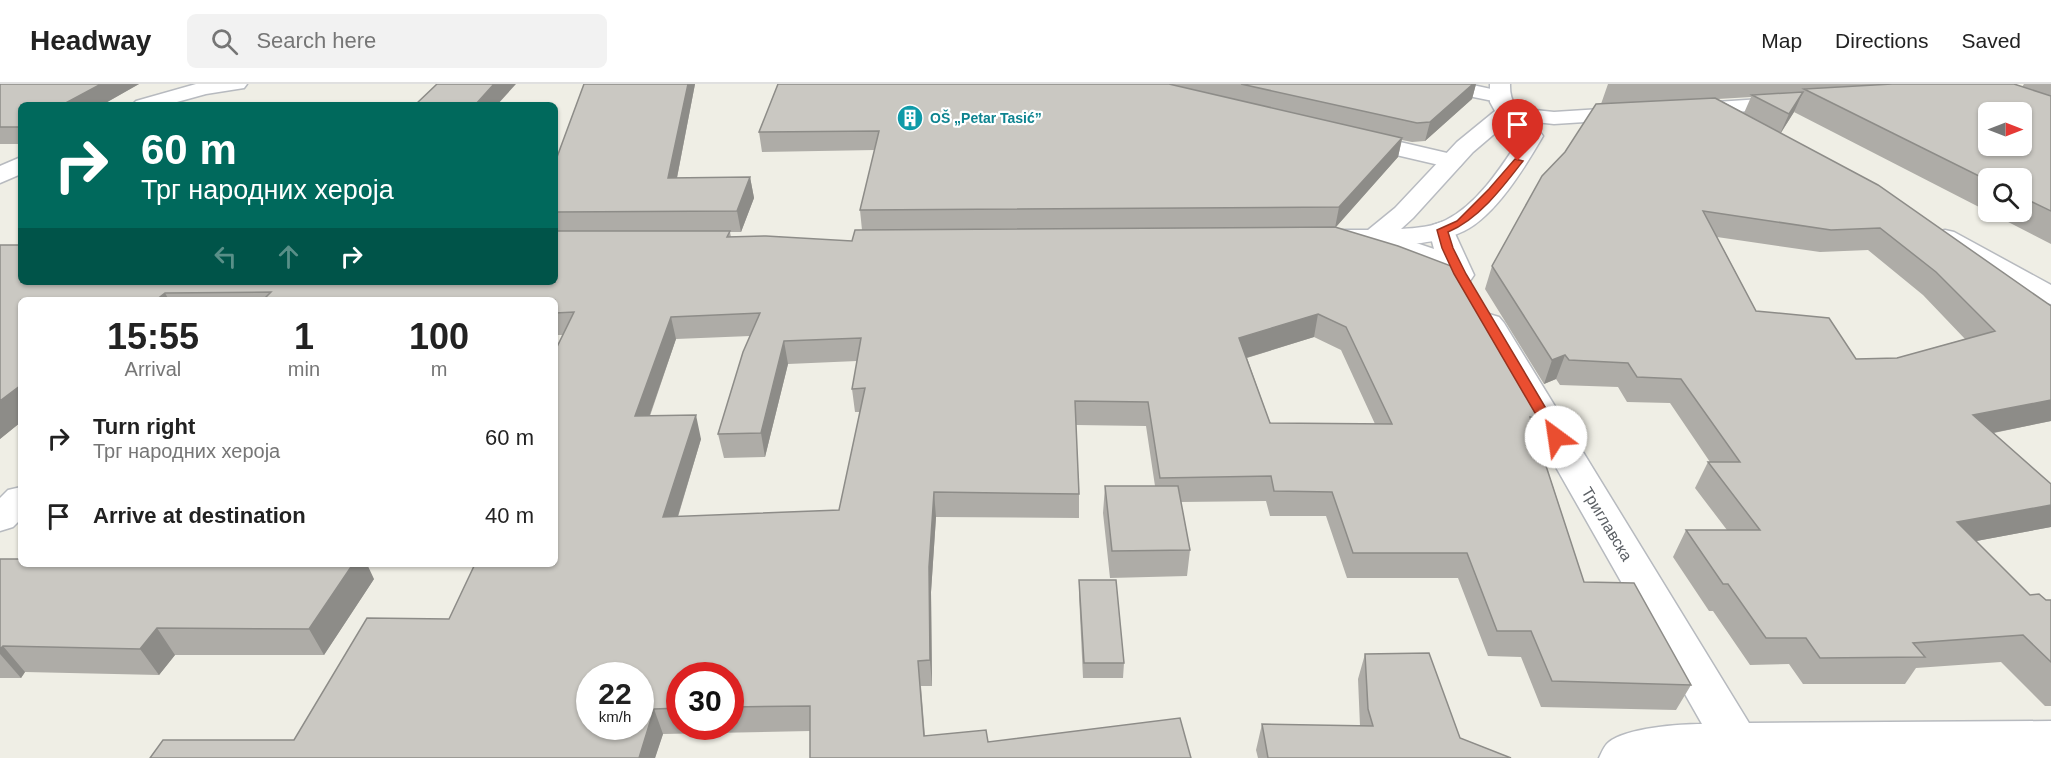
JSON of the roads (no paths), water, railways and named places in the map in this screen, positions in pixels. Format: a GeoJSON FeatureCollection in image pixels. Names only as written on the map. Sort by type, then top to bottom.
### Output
{"type":"FeatureCollection","features":[{"type":"Feature","properties":{"kind":"street"},"geometry":{"type":"LineString","coordinates":[[154,102],[204,88],[237,84]]}},
{"type":"Feature","properties":{"kind":"street"},"geometry":{"type":"LineString","coordinates":[[1436,84],[1501,98],[1554,118],[1817,102]]}},
{"type":"Feature","properties":{"kind":"street"},"geometry":{"type":"LineString","coordinates":[[1375,237],[1404,213],[1452,161],[1501,98]]}},
{"type":"Feature","properties":{"kind":"street"},"geometry":{"type":"LineString","coordinates":[[1295,239],[1375,237],[1442,230],[1461,223],[1492,192],[1518,161],[1532,136],[1501,98]]}},
{"type":"Feature","properties":{"kind":"street"},"geometry":{"type":"LineString","coordinates":[[1712,108],[1753,131]]}},
{"type":"Feature","properties":{"kind":"street"},"geometry":{"type":"LineString","coordinates":[[1333,133],[1452,161]]}},
{"type":"Feature","properties":{"kind":"street"},"geometry":{"type":"LineString","coordinates":[[0,176],[18,166]]}},
{"type":"Feature","properties":{"kind":"street"},"geometry":{"type":"LineString","coordinates":[[1927,228],[2051,296]]}},
{"type":"Feature","properties":{"kind":"street","name":"Триглавска"},"geometry":{"type":"LineString","coordinates":[[1442,230],[1447,248],[1460,274],[1736,742]]}},
{"type":"Feature","properties":{"kind":"street"},"geometry":{"type":"LineString","coordinates":[[1375,237],[1415,250],[1460,274]]}},
{"type":"Feature","properties":{"kind":"street"},"geometry":{"type":"LineString","coordinates":[[0,518],[18,502]]}},
{"type":"Feature","properties":{"kind":"street"},"geometry":{"type":"LineString","coordinates":[[1622,758],[1628,753],[1674,743],[2042,746]]}},
{"type":"Feature","properties":{"kind":"place","name":"OŠ „Petar Tasić”"},"geometry":{"type":"Point","coordinates":[910,118]}}]}
